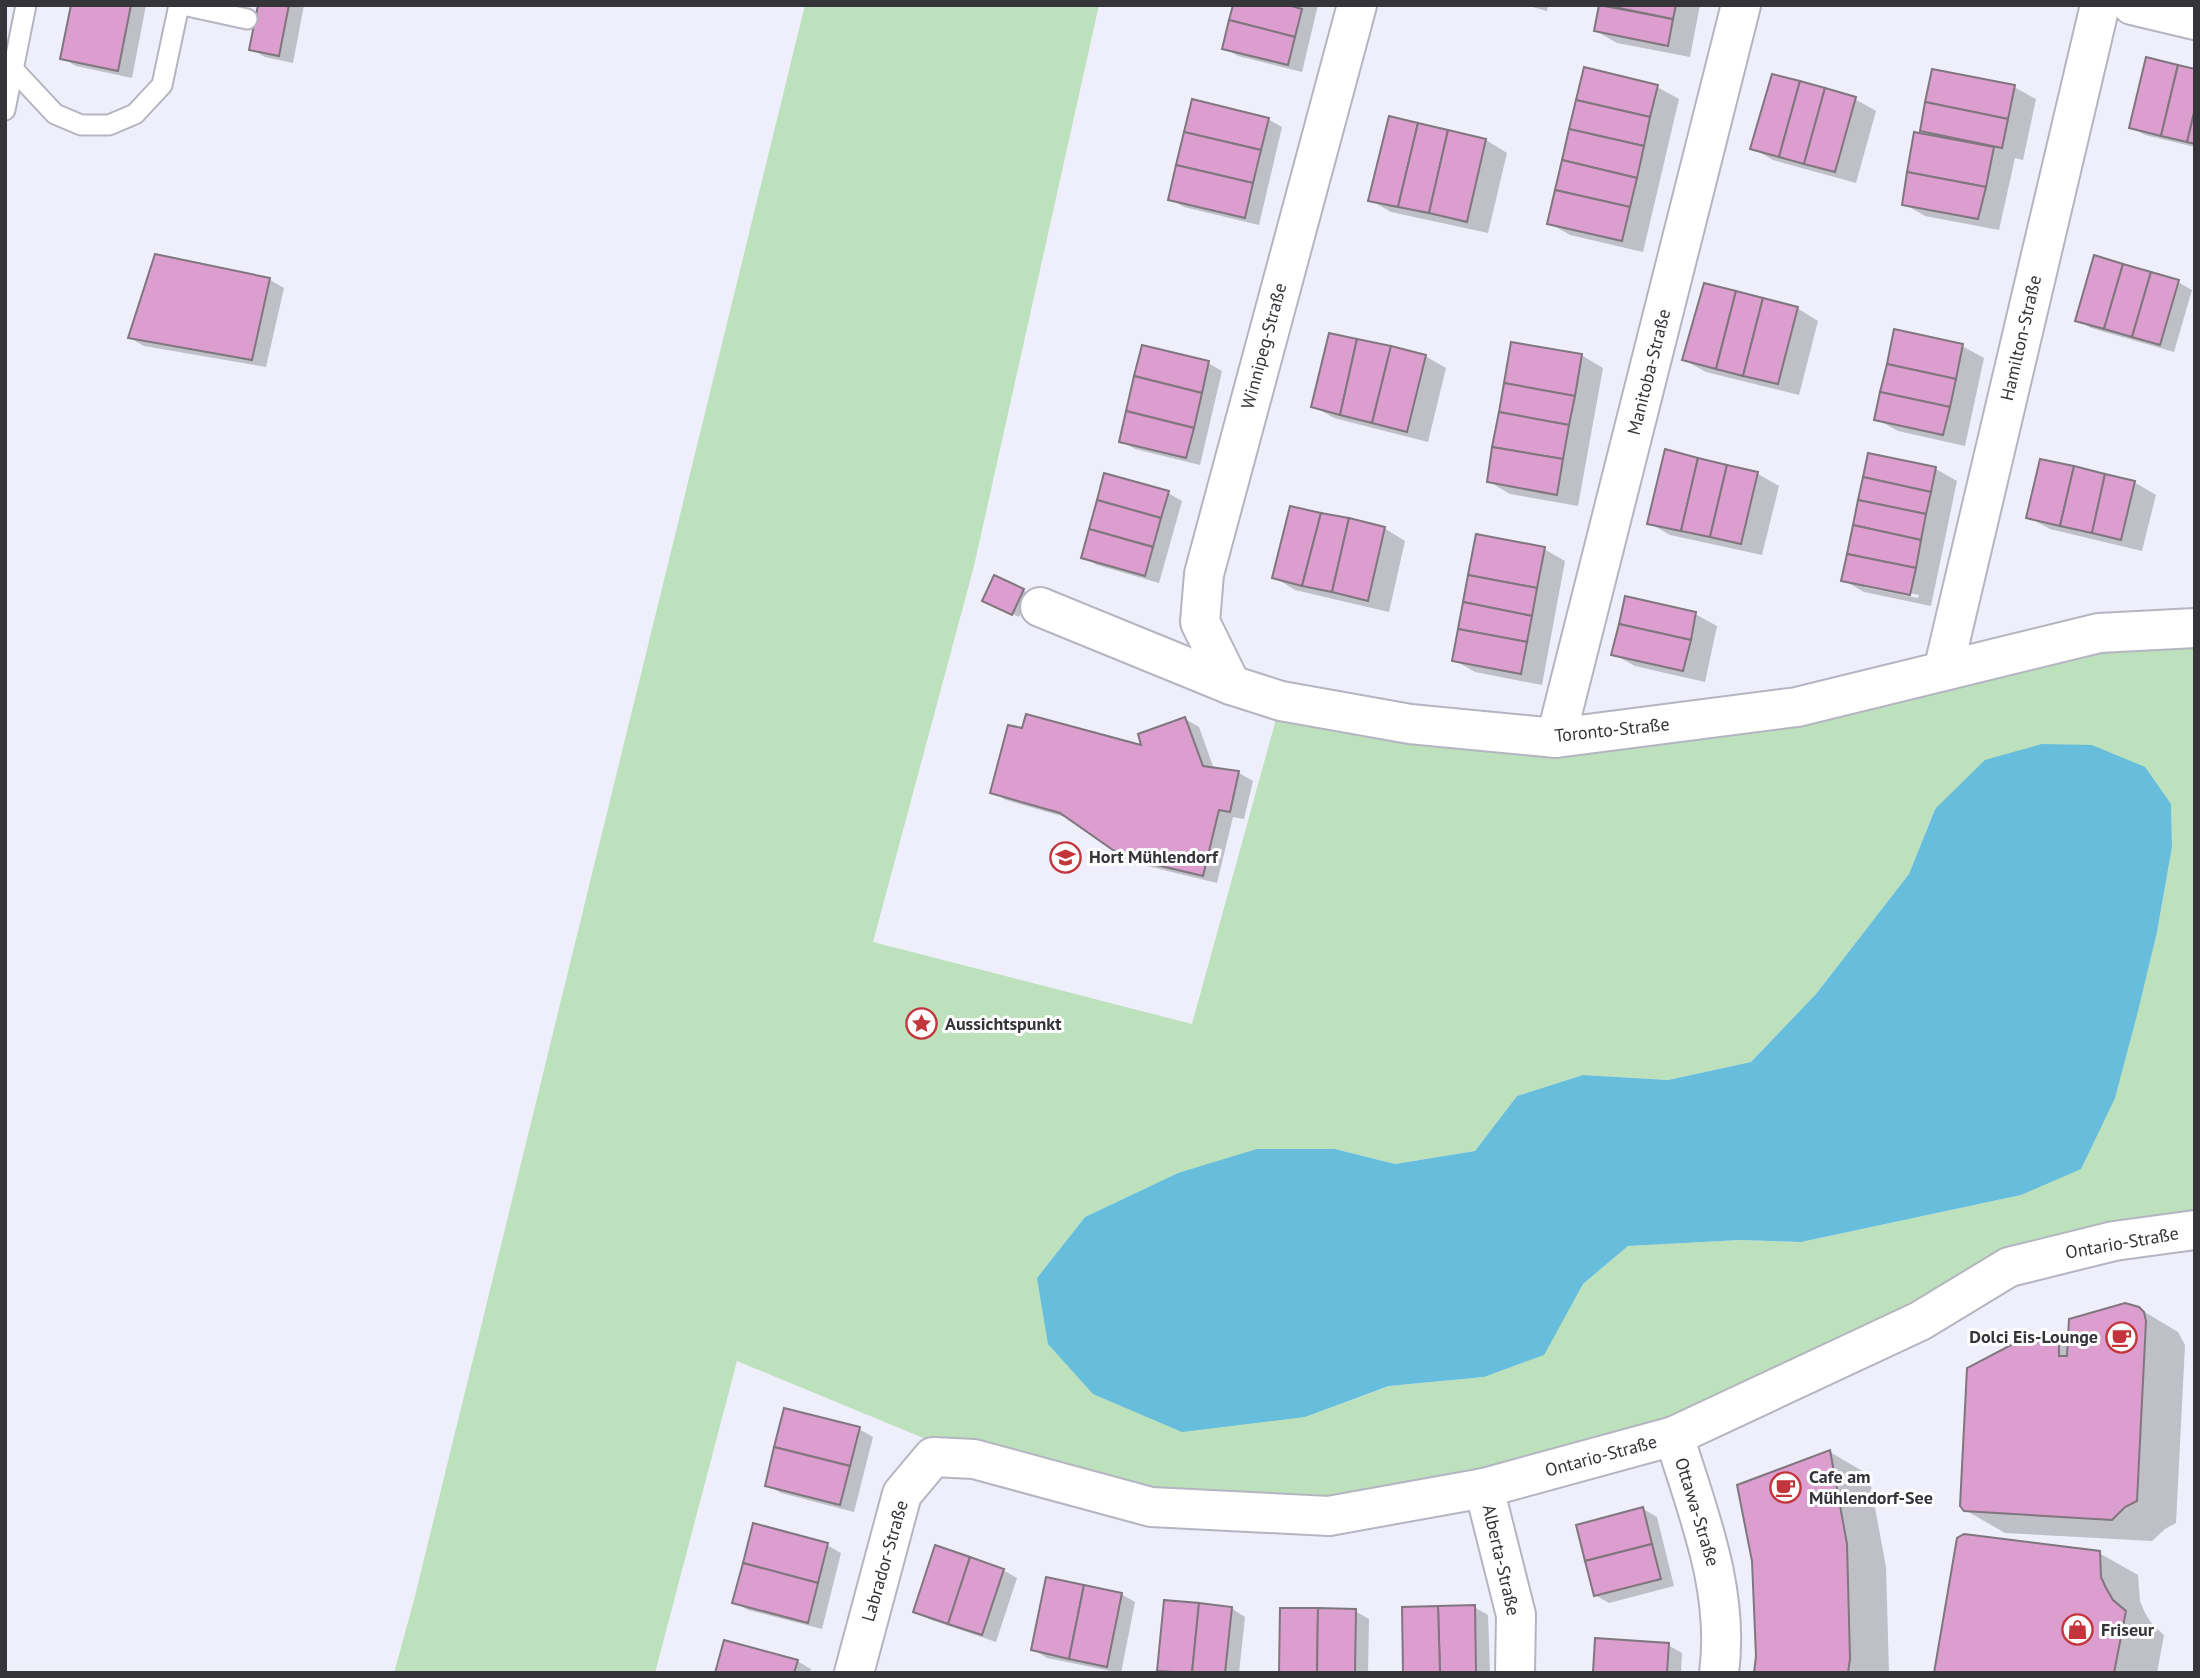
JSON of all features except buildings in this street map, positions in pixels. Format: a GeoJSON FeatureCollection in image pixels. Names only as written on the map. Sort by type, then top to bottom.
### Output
{"type":"FeatureCollection","features":[{"type":"Feature","properties":{"kind":"street","name":"Winnipeg-Straße"},"geometry":{"type":"LineString","coordinates":[[1231,685],[1200,622],[1204,574],[1357,5]]}},
{"type":"Feature","properties":{"kind":"street","name":"Manitoba-Straße"},"geometry":{"type":"LineString","coordinates":[[1556,738],[1741,5]]}},
{"type":"Feature","properties":{"kind":"street","name":"Hamilton-Straße"},"geometry":{"type":"LineString","coordinates":[[1943,671],[2100,5]]}},
{"type":"Feature","properties":{"kind":"street"},"geometry":{"type":"LineString","coordinates":[[2132,5],[2195,20]]}},
{"type":"Feature","properties":{"kind":"street","name":"Toronto-Straße"},"geometry":{"type":"LineString","coordinates":[[1040,607],[1231,685],[1281,701],[1410,724],[1556,738],[1797,708],[2099,633],[2195,628]]}},
{"type":"Feature","properties":{"kind":"street","name":"Ontario-Straße"},"geometry":{"type":"LineString","coordinates":[[974,1459],[1151,1507],[1329,1516],[1484,1488],[1674,1436],[1920,1321],[2008,1267],[2114,1241],[2195,1230]]}},
{"type":"Feature","properties":{"kind":"street","name":"Ottawa-Straße"},"geometry":{"type":"LineString","coordinates":[[1674,1436],[1715,1568],[1720,1620],[1719,1673]]}},
{"type":"Feature","properties":{"kind":"street","name":"Labrador-Straße"},"geometry":{"type":"LineString","coordinates":[[854,1673],[902,1494],[933,1457],[974,1459]]}},
{"type":"Feature","properties":{"kind":"street","name":"Alberta-Straße"},"geometry":{"type":"LineString","coordinates":[[1484,1488],[1516,1615],[1515,1673]]}},
{"type":"Feature","properties":{"kind":"lane"},"geometry":{"type":"LineString","coordinates":[[5,110],[26,5]]}},
{"type":"Feature","properties":{"kind":"lane"},"geometry":{"type":"LineString","coordinates":[[13,69],[55,114],[81,125],[109,125],[135,114],[162,85],[181,5],[247,19]]}},
{"type":"Feature","properties":{"kind":"green space"},"geometry":{"type":"Polygon","coordinates":[[[805,5],[1099,5],[974,566],[873,942],[1192,1024],[1281,701],[1556,738],[2195,628],[2195,1230],[2114,1241],[1674,1436],[1329,1516],[974,1459],[737,1361],[655,1673],[394,1673],[805,5]],[[2171,804],[1935,808],[1909,874],[1816,994],[1751,1062],[1668,1080],[1583,1075],[1517,1096],[1475,1151],[1395,1164],[1335,1149],[1178,1173],[1085,1217],[1037,1278],[1305,1417],[1390,1386],[1484,1377],[1543,1355],[1583,1284],[1628,1246],[1740,1240],[1801,1242],[2021,1195],[2157,932],[2172,847],[2171,804]]]}},
{"type":"Feature","properties":{"kind":"water"},"geometry":{"type":"Polygon","coordinates":[[[2042,744],[2092,745],[2145,767],[2171,804],[2172,847],[2157,932],[2137,1015],[2115,1098],[2081,1169],[2021,1195],[1801,1242],[1740,1240],[1628,1246],[1583,1284],[1544,1355],[1484,1377],[1389,1386],[1305,1417],[1182,1432],[1093,1394],[1048,1344],[1037,1278],[1085,1217],[1178,1173],[1257,1149],[1335,1149],[1395,1164],[1475,1151],[1517,1096],[1583,1075],[1668,1080],[1751,1062],[1816,994],[1909,874],[1935,809],[1985,760],[2042,744]]]}},
{"type":"Feature","properties":{"kind":"place","name":"Hort Mühlendorf"},"geometry":{"type":"Point","coordinates":[1066,857]}},
{"type":"Feature","properties":{"kind":"place","name":"Aussichtspunkt"},"geometry":{"type":"Point","coordinates":[922,1024]}},
{"type":"Feature","properties":{"kind":"place","name":"Dolci Eis-Lounge"},"geometry":{"type":"Point","coordinates":[2121,1337]}},
{"type":"Feature","properties":{"kind":"place","name":"Cafe am Mühlendorf-See"},"geometry":{"type":"Point","coordinates":[1786,1487]}},
{"type":"Feature","properties":{"kind":"place","name":"Friseur"},"geometry":{"type":"Point","coordinates":[2078,1630]}}]}
